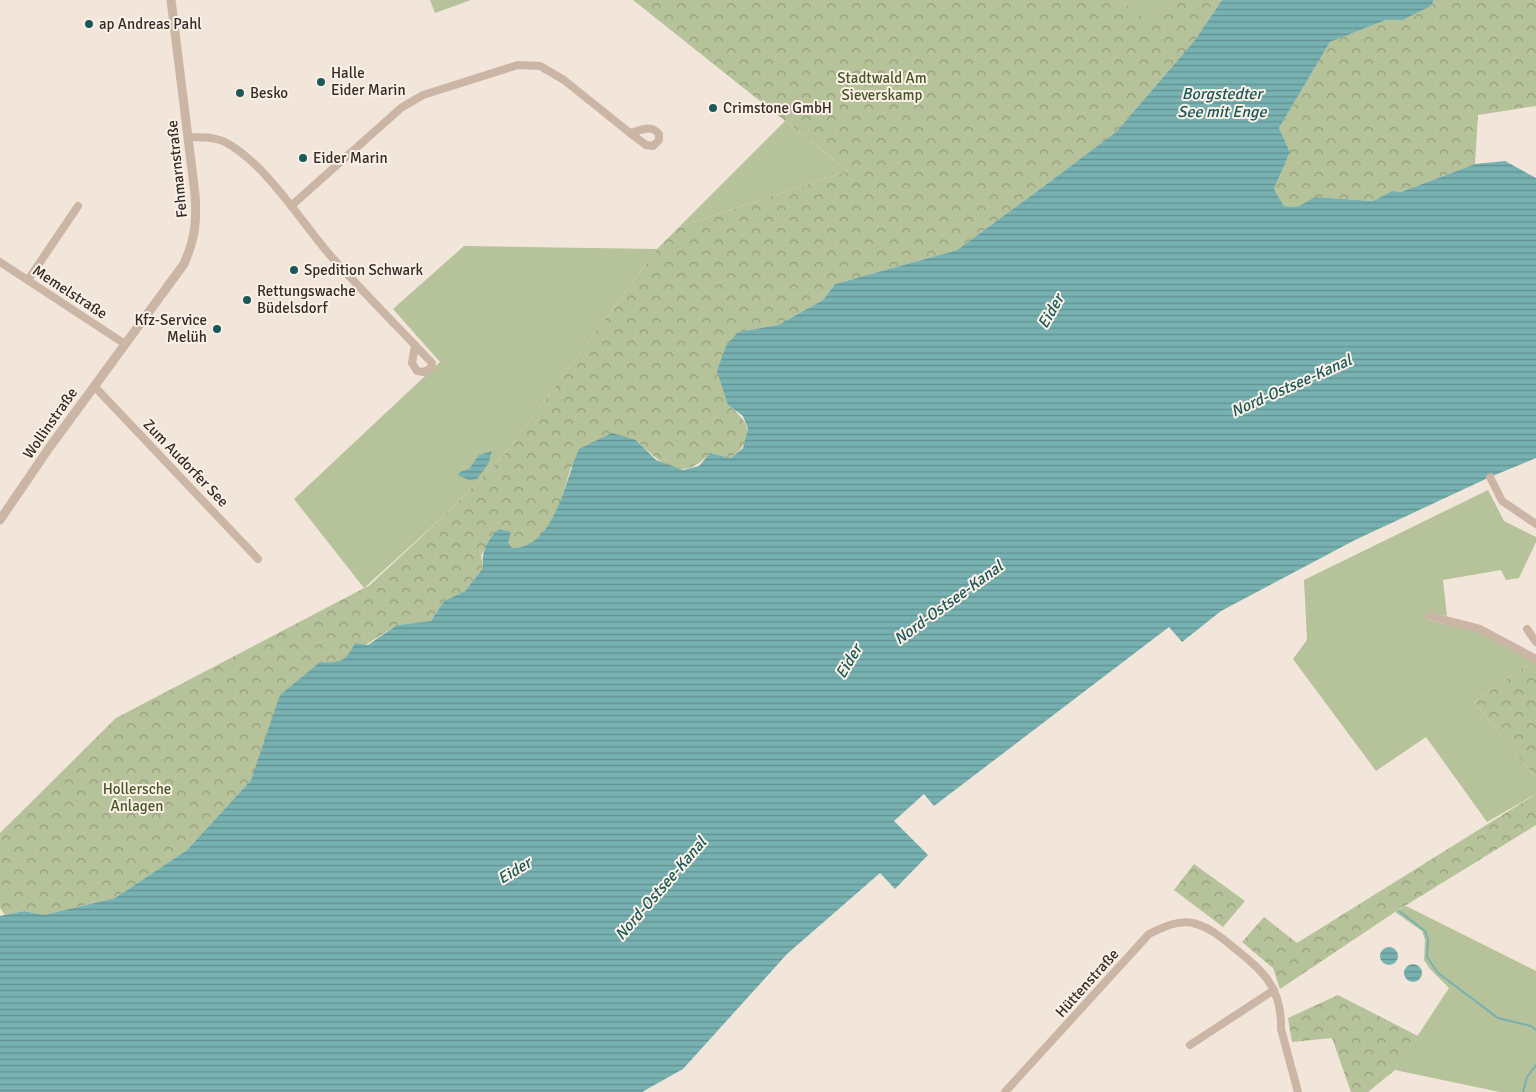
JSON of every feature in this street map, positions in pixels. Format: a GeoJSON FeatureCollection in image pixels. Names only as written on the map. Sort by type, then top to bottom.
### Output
{"type":"FeatureCollection","features":[{"type":"Feature","properties":{"kind":"street","name":"Fehmarnstraße"},"geometry":{"type":"LineString","coordinates":[[125,344],[184,264],[193,243],[197,216],[171,0]]}},
{"type":"Feature","properties":{"kind":"street"},"geometry":{"type":"LineString","coordinates":[[291,206],[401,108],[423,95],[518,65],[540,66],[564,80],[630,133]]}},
{"type":"Feature","properties":{"kind":"street"},"geometry":{"type":"LineString","coordinates":[[188,137],[211,138],[225,142],[248,159],[291,206],[330,254],[415,345]]}},
{"type":"Feature","properties":{"kind":"street"},"geometry":{"type":"LineString","coordinates":[[28,280],[78,206]]}},
{"type":"Feature","properties":{"kind":"street","name":"Memelstraße"},"geometry":{"type":"LineString","coordinates":[[0,262],[125,344]]}},
{"type":"Feature","properties":{"kind":"street","name":"Wollinstraße"},"geometry":{"type":"LineString","coordinates":[[0,520],[3,509],[125,344]]}},
{"type":"Feature","properties":{"kind":"street","name":"Zum Audorfer See"},"geometry":{"type":"LineString","coordinates":[[94,386],[258,559]]}},
{"type":"Feature","properties":{"kind":"street"},"geometry":{"type":"LineString","coordinates":[[1490,477],[1502,501],[1536,524]]}},
{"type":"Feature","properties":{"kind":"street"},"geometry":{"type":"LineString","coordinates":[[1429,616],[1480,629],[1536,659]]}},
{"type":"Feature","properties":{"kind":"street"},"geometry":{"type":"LineString","coordinates":[[1528,629],[1536,642]]}},
{"type":"Feature","properties":{"kind":"street","name":"Hüttenstraße"},"geometry":{"type":"LineString","coordinates":[[1004,1092],[1149,934],[1177,923],[1192,923],[1205,927],[1262,970],[1274,990]]}},
{"type":"Feature","properties":{"kind":"street"},"geometry":{"type":"LineString","coordinates":[[1190,1045],[1274,990],[1281,1020],[1281,1030],[1298,1092]]}},
{"type":"Feature","properties":{"kind":"green space"},"geometry":{"type":"Polygon","coordinates":[[[430,0],[471,0],[435,13],[430,0]]]}},
{"type":"Feature","properties":{"kind":"green space","name":"Hollersche Anlagen"},"geometry":{"type":"Polygon","coordinates":[[[633,0],[1121,0],[1151,24],[1171,0],[1222,0],[1195,40],[1116,132],[957,250],[835,284],[823,300],[778,325],[738,332],[728,405],[742,418],[748,431],[744,444],[731,458],[710,453],[700,463],[690,468],[680,469],[663,463],[636,440],[571,467],[559,505],[545,530],[525,546],[512,548],[508,542],[490,538],[481,556],[483,568],[465,591],[444,601],[431,621],[397,625],[337,663],[320,662],[259,760],[251,780],[187,850],[115,898],[44,915],[24,911],[5,915],[0,908],[0,833],[116,718],[370,585],[445,515],[505,454],[657,249],[679,227],[848,171],[633,0]]]}},
{"type":"Feature","properties":{"kind":"green space"},"geometry":{"type":"Polygon","coordinates":[[[1121,0],[1171,0],[1151,25],[1121,0]]]}},
{"type":"Feature","properties":{"kind":"green space"},"geometry":{"type":"Polygon","coordinates":[[[1434,0],[1536,0],[1536,106],[1478,115],[1475,164],[1401,192],[1392,191],[1373,201],[1316,197],[1297,207],[1284,206],[1274,189],[1290,152],[1279,128],[1330,42],[1386,20],[1403,20],[1431,6],[1434,0]]]}},
{"type":"Feature","properties":{"kind":"green space"},"geometry":{"type":"Polygon","coordinates":[[[785,121],[848,171],[679,227],[785,121]]]}},
{"type":"Feature","properties":{"kind":"green space"},"geometry":{"type":"Polygon","coordinates":[[[464,246],[657,249],[505,454],[445,515],[364,588],[294,499],[440,362],[393,309],[464,246]]]}},
{"type":"Feature","properties":{"kind":"green space"},"geometry":{"type":"Polygon","coordinates":[[[1488,490],[1504,521],[1536,537],[1536,542],[1519,578],[1506,580],[1501,570],[1443,580],[1447,616],[1428,612],[1427,620],[1479,632],[1533,661],[1474,702],[1536,778],[1536,794],[1487,822],[1426,737],[1376,771],[1293,659],[1307,640],[1304,580],[1488,490]]]}},
{"type":"Feature","properties":{"kind":"green space"},"geometry":{"type":"Polygon","coordinates":[[[1533,661],[1536,663],[1536,778],[1474,702],[1533,661]]]}},
{"type":"Feature","properties":{"kind":"green space"},"geometry":{"type":"Polygon","coordinates":[[[1536,794],[1536,825],[1395,912],[1280,989],[1273,968],[1242,942],[1264,917],[1297,943],[1536,794]]]}},
{"type":"Feature","properties":{"kind":"green space"},"geometry":{"type":"Polygon","coordinates":[[[1194,864],[1245,901],[1223,927],[1174,890],[1194,864]]]}},
{"type":"Feature","properties":{"kind":"green space"},"geometry":{"type":"Polygon","coordinates":[[[1406,906],[1536,971],[1536,1092],[1500,1092],[1395,1070],[1449,988],[1430,969],[1424,960],[1425,940],[1422,931],[1395,912],[1406,906]]]}},
{"type":"Feature","properties":{"kind":"green space"},"geometry":{"type":"Polygon","coordinates":[[[1338,995],[1418,1036],[1395,1070],[1368,1092],[1351,1092],[1332,1038],[1292,1042],[1288,1018],[1338,995]]]}},
{"type":"Feature","properties":{"kind":"water"},"geometry":{"type":"Polygon","coordinates":[[[1222,0],[1434,0],[1431,6],[1403,20],[1386,20],[1330,42],[1279,128],[1290,152],[1274,189],[1284,206],[1297,207],[1315,197],[1373,201],[1392,191],[1401,192],[1475,164],[1505,161],[1536,178],[1536,458],[1490,477],[1355,540],[1221,611],[1182,642],[1169,627],[934,806],[924,794],[894,821],[928,855],[895,889],[880,873],[787,954],[683,1069],[642,1092],[0,1092],[0,916],[24,911],[44,915],[115,898],[187,850],[251,780],[280,695],[320,662],[333,662],[345,658],[355,643],[368,645],[397,625],[431,621],[444,601],[465,591],[483,568],[483,556],[486,546],[499,529],[511,532],[508,542],[512,548],[527,545],[539,537],[556,510],[579,449],[612,433],[636,440],[656,460],[683,470],[699,466],[710,453],[731,458],[743,448],[748,429],[743,416],[728,405],[717,371],[726,346],[738,332],[778,325],[823,300],[835,284],[957,250],[1116,132],[1195,40],[1222,0]]]}},
{"type":"Feature","properties":{"kind":"water"},"geometry":{"type":"Polygon","coordinates":[[[492,451],[488,464],[477,479],[469,480],[458,475],[460,472],[469,469],[479,455],[492,451]]]}},
{"type":"Feature","properties":{"kind":"water"},"geometry":{"type":"Polygon","coordinates":[[[1385,947],[1393,947],[1398,952],[1396,963],[1385,965],[1380,960],[1380,952],[1385,947]]]}},
{"type":"Feature","properties":{"kind":"water"},"geometry":{"type":"Polygon","coordinates":[[[1409,964],[1417,964],[1422,969],[1420,980],[1409,982],[1404,977],[1404,969],[1409,964]]]}},
{"type":"Feature","properties":{"kind":"waterway"},"geometry":{"type":"LineString","coordinates":[[1399,911],[1425,931],[1428,939],[1427,957],[1438,973],[1498,1018],[1531,1026],[1536,1030]]}},
{"type":"Feature","properties":{"kind":"waterway"},"geometry":{"type":"LineString","coordinates":[[1523,1092],[1527,1077],[1536,1065]]}},
{"type":"Feature","properties":{"kind":"place","name":"ap Andreas Pahl"},"geometry":{"type":"Point","coordinates":[89,24]}},
{"type":"Feature","properties":{"kind":"place","name":"Halle Eider Marin"},"geometry":{"type":"Point","coordinates":[321,82]}},
{"type":"Feature","properties":{"kind":"place","name":"Besko"},"geometry":{"type":"Point","coordinates":[240,93]}},
{"type":"Feature","properties":{"kind":"place","name":"Crimstone GmbH"},"geometry":{"type":"Point","coordinates":[713,108]}},
{"type":"Feature","properties":{"kind":"place","name":"Eider Marin"},"geometry":{"type":"Point","coordinates":[303,158]}},
{"type":"Feature","properties":{"kind":"place","name":"Spedition Schwark"},"geometry":{"type":"Point","coordinates":[294,270]}},
{"type":"Feature","properties":{"kind":"place","name":"Rettungswache Büdelsdorf"},"geometry":{"type":"Point","coordinates":[247,300]}},
{"type":"Feature","properties":{"kind":"place","name":"Kfz-Service Melüh"},"geometry":{"type":"Point","coordinates":[217,329]}},
{"type":"Feature","properties":{"kind":"park label","name":"Stadtwald Am Sieverskamp"},"geometry":{"type":"Point","coordinates":[882,86]}},
{"type":"Feature","properties":{"kind":"water label","name":"Borgstedter See mit Enge"},"geometry":{"type":"Point","coordinates":[1222,102]}},
{"type":"Feature","properties":{"kind":"water label","name":"Eider"},"geometry":{"type":"Point","coordinates":[1050,311]}},
{"type":"Feature","properties":{"kind":"water label","name":"Nord-Ostsee-Kanal"},"geometry":{"type":"Point","coordinates":[1291,385]}},
{"type":"Feature","properties":{"kind":"water label","name":"Nord-Ostsee-Kanal"},"geometry":{"type":"Point","coordinates":[948,602]}},
{"type":"Feature","properties":{"kind":"water label","name":"Eider"},"geometry":{"type":"Point","coordinates":[848,661]}},
{"type":"Feature","properties":{"kind":"water label","name":"Eider"},"geometry":{"type":"Point","coordinates":[514,870]}},
{"type":"Feature","properties":{"kind":"water label","name":"Nord-Ostsee-Kanal"},"geometry":{"type":"Point","coordinates":[660,888]}}]}
